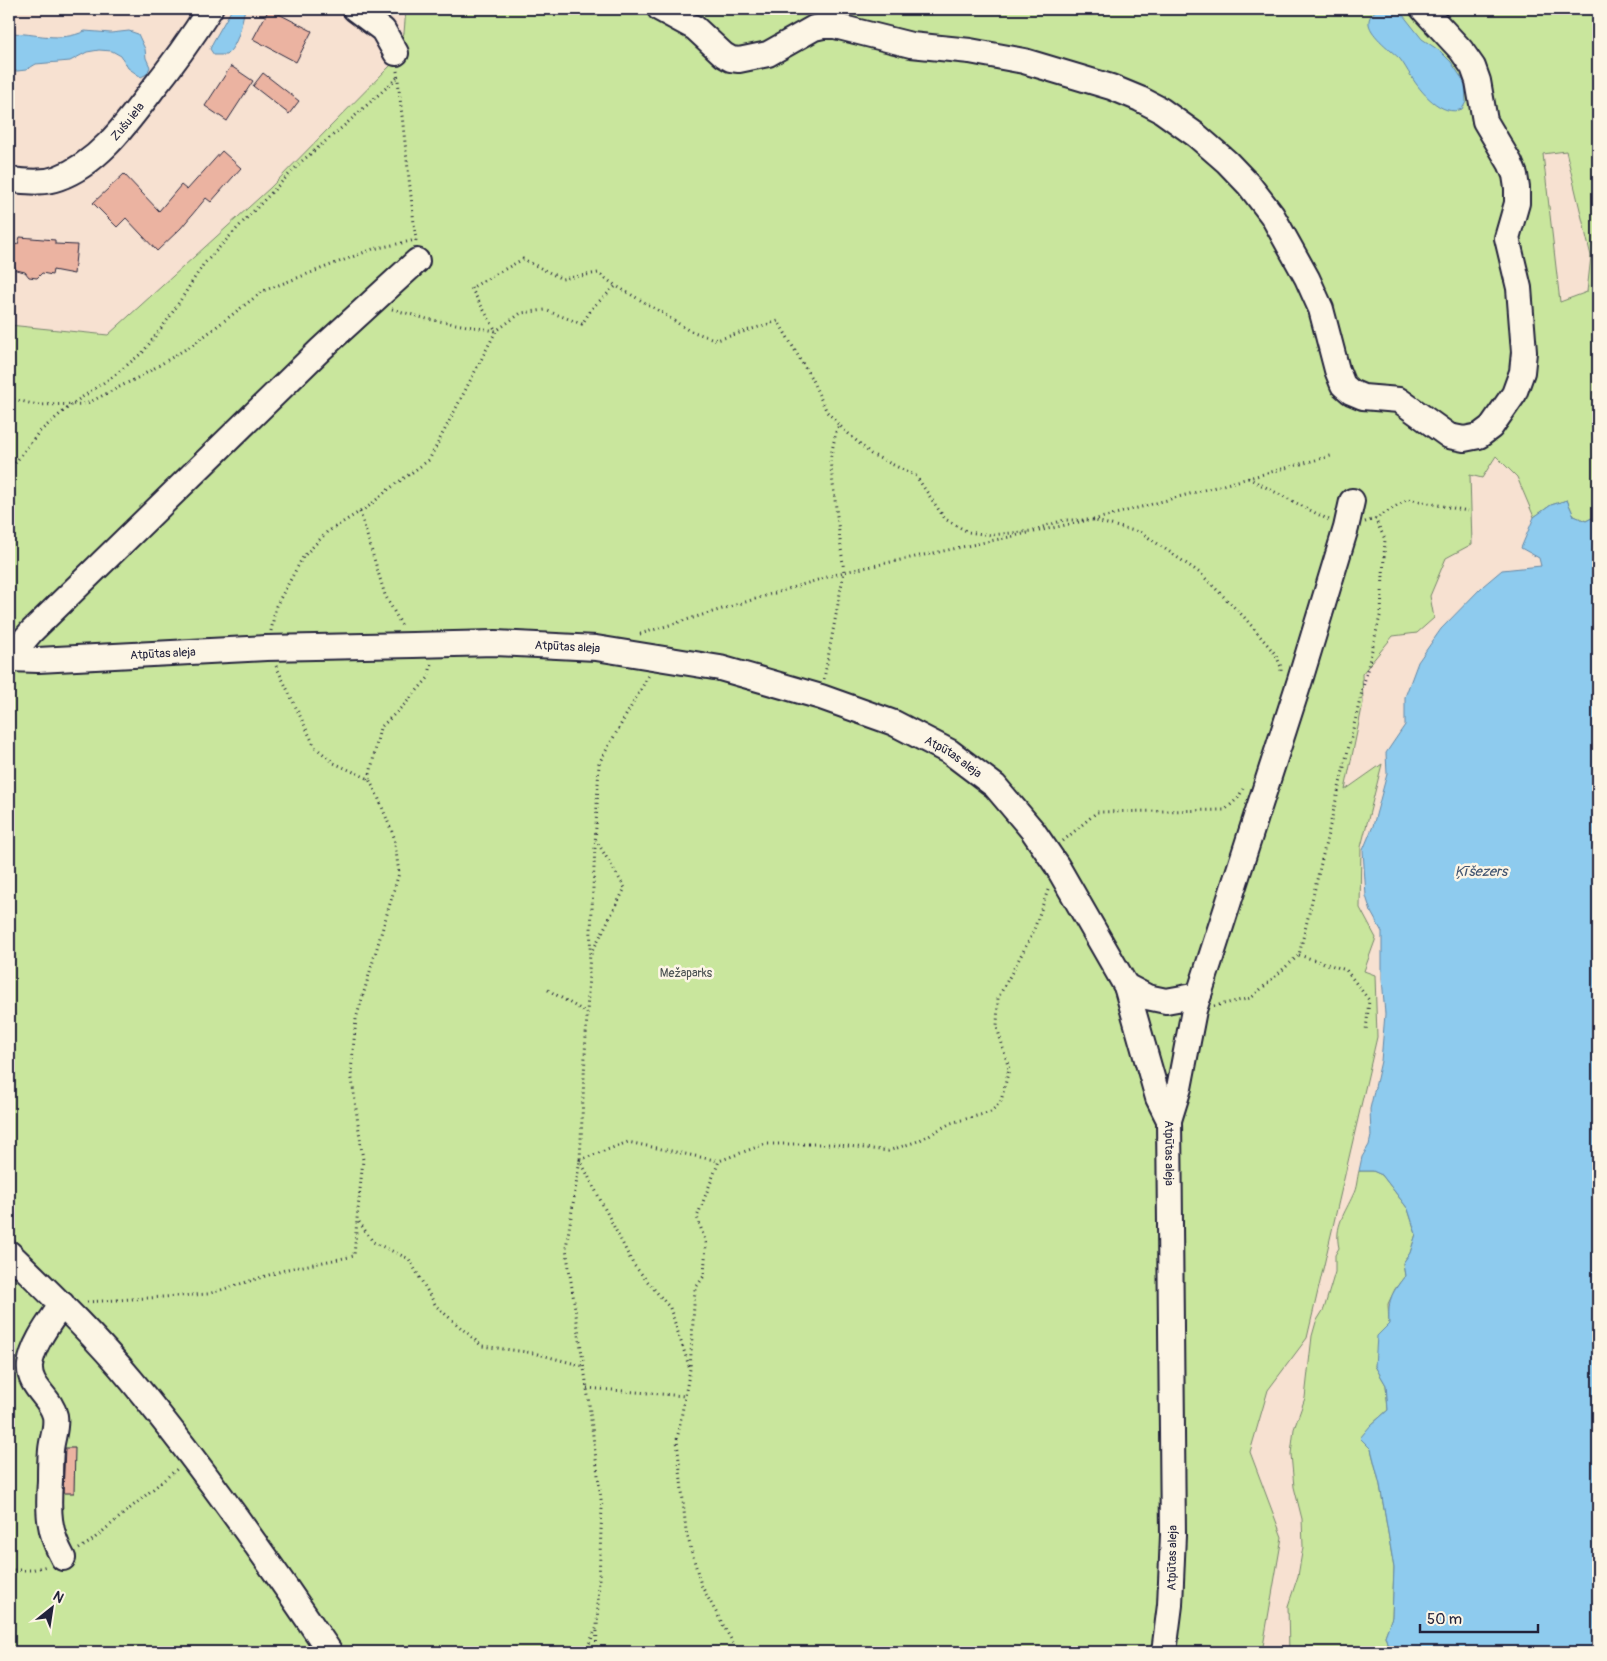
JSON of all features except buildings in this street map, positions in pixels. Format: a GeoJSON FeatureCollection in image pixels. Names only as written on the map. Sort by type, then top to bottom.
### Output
{"type":"FeatureCollection","features":[{"type":"Feature","properties":{"kind":"street","name":"Zušu iela"},"geometry":{"type":"LineString","coordinates":[[9,180],[39,182],[56,179],[71,173],[110,142],[187,45],[210,9]]}},
{"type":"Feature","properties":{"kind":"street"},"geometry":{"type":"LineString","coordinates":[[355,9],[383,30],[396,53]]}},
{"type":"Feature","properties":{"kind":"street"},"geometry":{"type":"LineString","coordinates":[[660,9],[695,28],[724,55],[735,60],[768,54],[809,30],[823,26],[836,26],[911,45],[970,51],[1016,59],[1111,87],[1151,104],[1182,124],[1227,162],[1250,185],[1268,209],[1316,296],[1326,326],[1336,370],[1346,388],[1363,397],[1393,398],[1402,401],[1449,436],[1464,439],[1479,436],[1491,427],[1514,394],[1522,372],[1524,352],[1519,288],[1507,238],[1517,203],[1518,188],[1510,163],[1485,121],[1480,90],[1473,67],[1461,50],[1423,9]]}},
{"type":"Feature","properties":{"kind":"street"},"geometry":{"type":"LineString","coordinates":[[9,658],[45,619],[321,350],[372,303],[416,251]]}},
{"type":"Feature","properties":{"kind":"street"},"geometry":{"type":"LineString","coordinates":[[1169,1120],[1179,1088],[1196,1003],[1300,680],[1346,528],[1352,501]]}},
{"type":"Feature","properties":{"kind":"street","name":"Atpūtas aleja"},"geometry":{"type":"LineString","coordinates":[[9,658],[38,660],[266,648],[495,643],[596,648],[720,668],[821,697],[894,723],[950,752],[995,786],[1033,831],[1057,866],[1126,986],[1158,1098],[1169,1120],[1173,1536],[1170,1605],[1164,1652]]}},
{"type":"Feature","properties":{"kind":"street"},"geometry":{"type":"LineString","coordinates":[[1126,986],[1147,997],[1166,1001],[1196,1003]]}},
{"type":"Feature","properties":{"kind":"street"},"geometry":{"type":"LineString","coordinates":[[9,1253],[76,1318],[131,1380],[192,1457],[330,1652]]}},
{"type":"Feature","properties":{"kind":"street"},"geometry":{"type":"LineString","coordinates":[[62,1304],[35,1349],[30,1372],[35,1385],[51,1406],[56,1423],[51,1449],[48,1513],[52,1536],[63,1558]]}},
{"type":"Feature","properties":{"kind":"path"},"geometry":{"type":"LineString","coordinates":[[9,398],[36,405],[86,404],[143,375],[194,344],[263,291],[373,249],[416,251],[397,78],[396,53]]}},
{"type":"Feature","properties":{"kind":"path"},"geometry":{"type":"LineString","coordinates":[[9,471],[38,433],[72,404],[115,376],[143,352],[169,318],[204,265],[230,236],[302,161],[397,78]]}},
{"type":"Feature","properties":{"kind":"path"},"geometry":{"type":"LineString","coordinates":[[496,331],[471,288],[523,259],[562,279],[598,272],[616,286],[688,330],[717,340],[778,322],[828,412],[839,425],[871,454],[916,476],[945,519],[968,532],[991,534],[1031,531],[1064,520],[1092,520],[1142,533],[1200,573],[1244,617],[1276,655],[1281,667],[1281,674]]}},
{"type":"Feature","properties":{"kind":"path"},"geometry":{"type":"LineString","coordinates":[[369,779],[334,763],[314,747],[284,680],[266,648],[276,606],[303,557],[327,532],[369,506],[429,460],[496,331],[520,314],[545,310],[582,324],[593,307],[616,286]]}},
{"type":"Feature","properties":{"kind":"path"},"geometry":{"type":"LineString","coordinates":[[372,303],[427,319],[496,331]]}},
{"type":"Feature","properties":{"kind":"path"},"geometry":{"type":"LineString","coordinates":[[821,697],[844,572],[830,460],[839,425]]}},
{"type":"Feature","properties":{"kind":"path"},"geometry":{"type":"LineString","coordinates":[[634,636],[844,572],[1092,520],[1334,455]]}},
{"type":"Feature","properties":{"kind":"path"},"geometry":{"type":"LineString","coordinates":[[1248,478],[1346,528],[1375,519],[1408,498],[1468,511]]}},
{"type":"Feature","properties":{"kind":"path"},"geometry":{"type":"LineString","coordinates":[[62,1304],[208,1294],[288,1269],[354,1256],[362,1160],[351,1072],[356,1019],[399,873],[394,837],[369,779],[380,728],[429,677],[424,645],[385,595],[360,512]]}},
{"type":"Feature","properties":{"kind":"path"},"geometry":{"type":"LineString","coordinates":[[1196,1003],[1251,998],[1299,955],[1381,612],[1385,539],[1375,519]]}},
{"type":"Feature","properties":{"kind":"path"},"geometry":{"type":"LineString","coordinates":[[596,1652],[602,1507],[587,1388],[566,1248],[580,1160],[599,763],[660,657]]}},
{"type":"Feature","properties":{"kind":"path"},"geometry":{"type":"LineString","coordinates":[[580,1160],[628,1142],[719,1161],[765,1144],[832,1144],[888,1151],[918,1141],[951,1123],[991,1112],[1001,1101],[1009,1069],[997,1027],[998,998],[1032,935],[1057,866],[1063,841],[1097,812],[1225,810],[1238,798],[1246,783]]}},
{"type":"Feature","properties":{"kind":"path"},"geometry":{"type":"LineString","coordinates":[[590,955],[626,888],[596,839]]}},
{"type":"Feature","properties":{"kind":"path"},"geometry":{"type":"LineString","coordinates":[[1299,955],[1346,970],[1369,1000],[1366,1031]]}},
{"type":"Feature","properties":{"kind":"path"},"geometry":{"type":"LineString","coordinates":[[548,990],[587,1013]]}},
{"type":"Feature","properties":{"kind":"path"},"geometry":{"type":"LineString","coordinates":[[580,1160],[633,1264],[670,1308],[690,1369]]}},
{"type":"Feature","properties":{"kind":"path"},"geometry":{"type":"LineString","coordinates":[[719,1161],[697,1217],[706,1244],[704,1276],[695,1289],[690,1369],[677,1440],[686,1531],[701,1585],[738,1652]]}},
{"type":"Feature","properties":{"kind":"path"},"geometry":{"type":"LineString","coordinates":[[357,1219],[374,1242],[409,1259],[436,1306],[482,1346],[534,1353],[583,1366]]}},
{"type":"Feature","properties":{"kind":"path"},"geometry":{"type":"LineString","coordinates":[[587,1388],[685,1396]]}},
{"type":"Feature","properties":{"kind":"path"},"geometry":{"type":"LineString","coordinates":[[9,1570],[31,1570],[54,1564],[90,1542],[192,1457]]}},
{"type":"Feature","properties":{"kind":"path"},"geometry":{"type":"LineString","coordinates":[[585,1652],[597,1627]]}},
{"type":"Feature","properties":{"kind":"green space","name":"Mežaparks"},"geometry":{"type":"Polygon","coordinates":[[[406,9],[1598,9],[1598,515],[1586,521],[1574,516],[1567,500],[1551,505],[1534,517],[1517,477],[1496,456],[1482,478],[1470,475],[1472,544],[1446,558],[1430,596],[1434,618],[1417,633],[1393,636],[1362,674],[1363,703],[1345,790],[1382,764],[1361,847],[1360,908],[1376,938],[1364,971],[1375,975],[1377,1037],[1307,1338],[1268,1390],[1250,1452],[1282,1537],[1262,1652],[9,1652],[9,325],[108,335],[270,188],[391,65],[404,33],[406,9]],[[1566,151],[1543,154],[1560,302],[1587,292],[1591,256],[1566,151]]]}},
{"type":"Feature","properties":{"kind":"green space"},"geometry":{"type":"Polygon","coordinates":[[[1359,1171],[1373,1171],[1382,1175],[1408,1209],[1416,1234],[1410,1253],[1403,1263],[1405,1276],[1395,1289],[1388,1304],[1389,1324],[1375,1366],[1386,1385],[1388,1410],[1371,1425],[1371,1449],[1380,1485],[1394,1568],[1392,1617],[1385,1636],[1390,1652],[1289,1652],[1288,1606],[1298,1576],[1303,1547],[1302,1519],[1294,1487],[1291,1454],[1294,1429],[1305,1398],[1312,1336],[1316,1322],[1324,1309],[1335,1272],[1335,1255],[1339,1248],[1339,1226],[1354,1192],[1359,1171]]]}},
{"type":"Feature","properties":{"kind":"water"},"geometry":{"type":"Polygon","coordinates":[[[232,9],[245,9],[237,40],[226,55],[214,55],[210,49],[232,9]]]}},
{"type":"Feature","properties":{"kind":"water"},"geometry":{"type":"Polygon","coordinates":[[[1379,9],[1394,9],[1403,15],[1422,39],[1440,51],[1451,62],[1465,83],[1466,102],[1462,109],[1447,110],[1432,101],[1420,89],[1400,59],[1382,43],[1371,29],[1369,19],[1379,9]]]}},
{"type":"Feature","properties":{"kind":"water"},"geometry":{"type":"Polygon","coordinates":[[[85,31],[111,33],[129,31],[138,34],[150,67],[147,74],[141,77],[128,68],[121,56],[112,51],[99,50],[87,52],[70,61],[36,64],[26,70],[9,72],[9,33],[57,37],[76,35],[85,31]]]}},
{"type":"Feature","properties":{"kind":"water","name":"Ķīšezers"},"geometry":{"type":"Polygon","coordinates":[[[1567,500],[1574,516],[1586,521],[1598,515],[1598,1652],[1390,1652],[1385,1636],[1392,1617],[1394,1568],[1380,1485],[1371,1449],[1360,1438],[1388,1410],[1386,1385],[1375,1366],[1377,1336],[1389,1324],[1391,1298],[1405,1276],[1403,1263],[1410,1253],[1416,1234],[1408,1209],[1382,1175],[1373,1171],[1359,1171],[1362,1157],[1369,1145],[1371,1136],[1370,1109],[1381,1061],[1385,1014],[1382,978],[1382,932],[1371,912],[1366,896],[1363,850],[1373,826],[1387,774],[1386,753],[1405,725],[1405,697],[1418,662],[1441,629],[1483,586],[1502,570],[1541,566],[1539,558],[1521,548],[1534,517],[1551,505],[1567,500]]]}}]}
